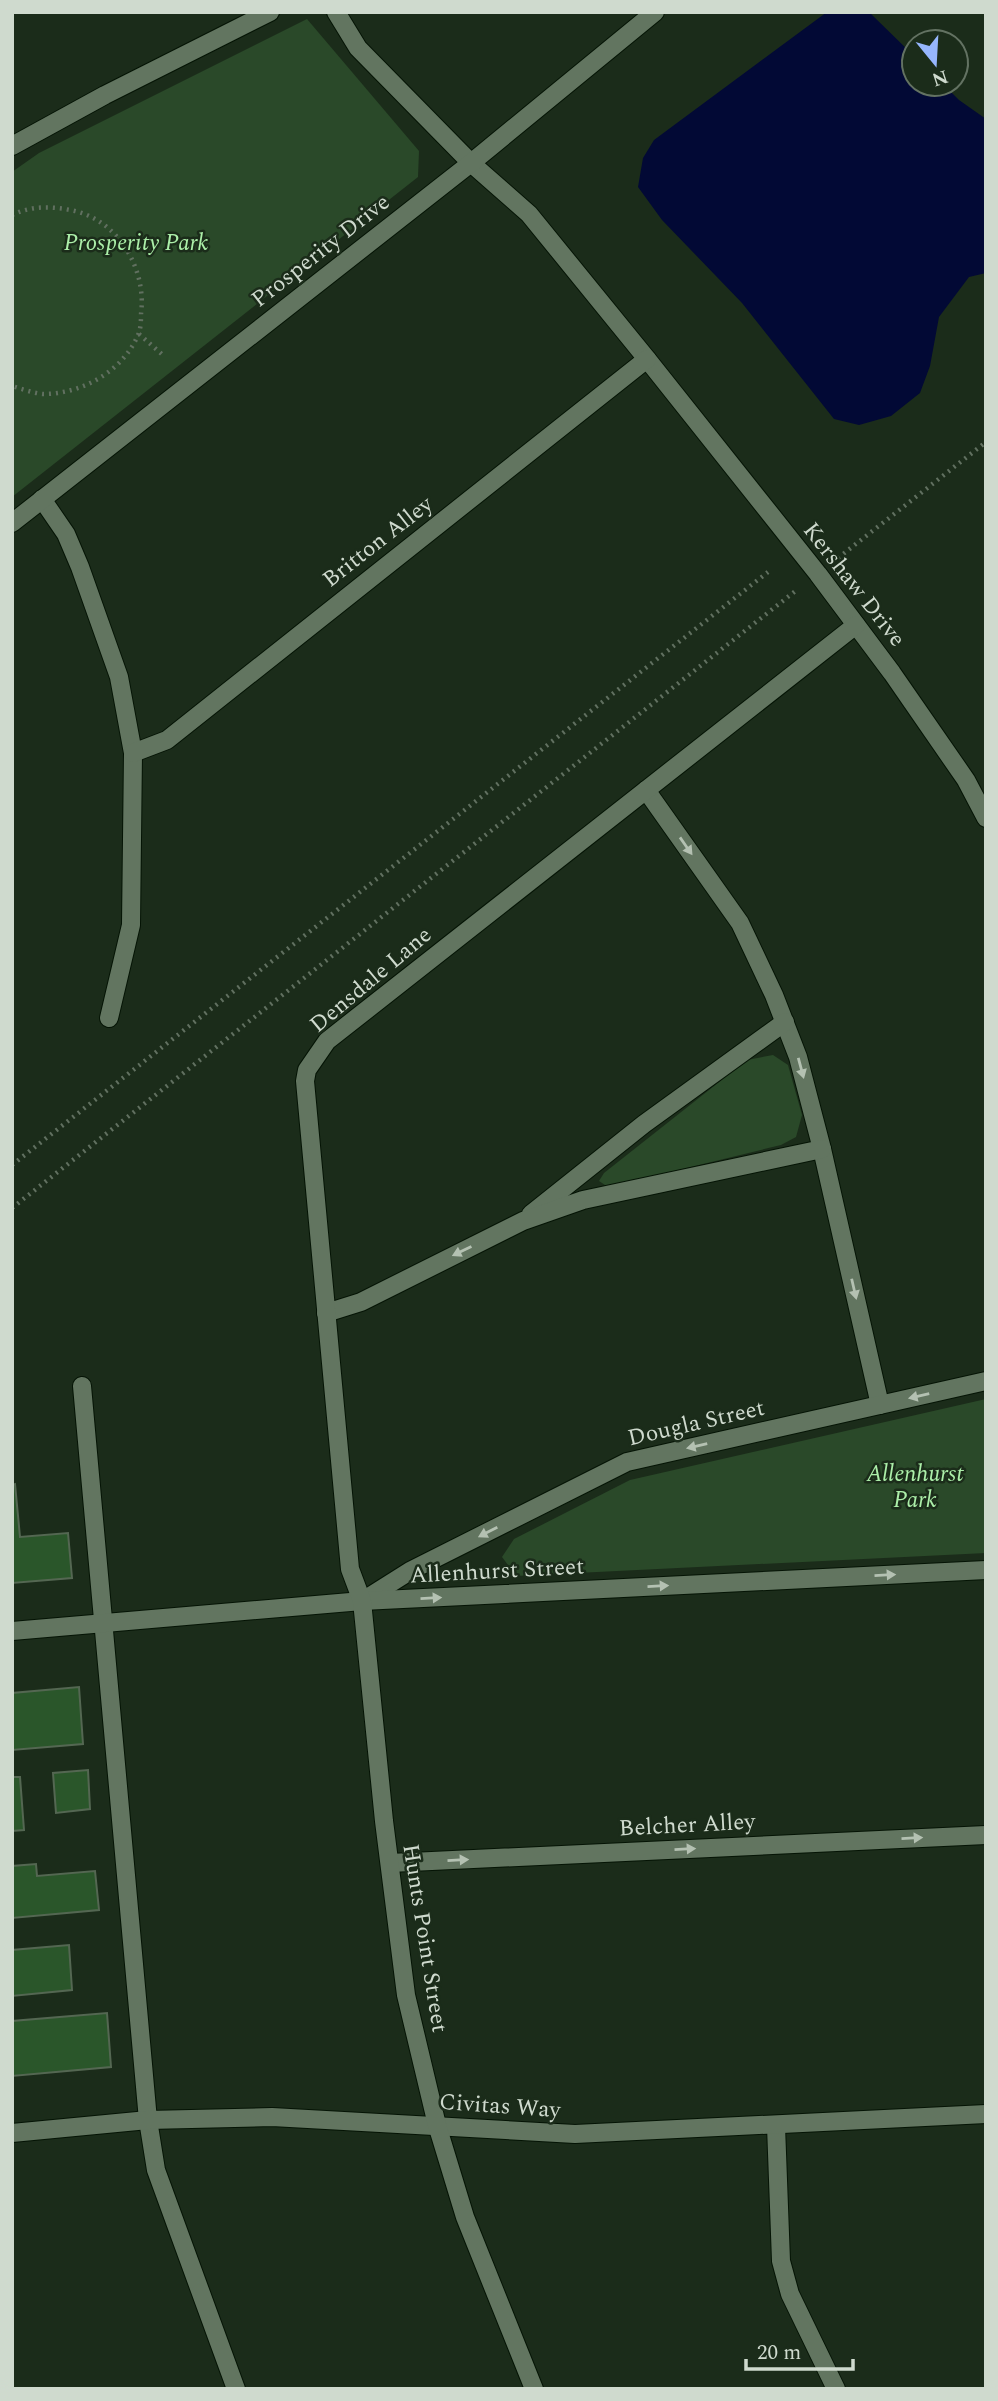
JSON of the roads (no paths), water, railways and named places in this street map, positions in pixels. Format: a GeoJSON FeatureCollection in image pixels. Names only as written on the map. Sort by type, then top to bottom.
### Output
{"type":"FeatureCollection","features":[{"type":"Feature","properties":{"kind":"street"},"geometry":{"type":"LineString","coordinates":[[12,146],[105,95],[270,12]]}},
{"type":"Feature","properties":{"kind":"street"},"geometry":{"type":"LineString","coordinates":[[335,12],[358,48],[471,163]]}},
{"type":"Feature","properties":{"kind":"street","name":"Prosperity Drive"},"geometry":{"type":"LineString","coordinates":[[12,523],[471,163],[655,12]]}},
{"type":"Feature","properties":{"kind":"street","name":"Kershaw Drive"},"geometry":{"type":"LineString","coordinates":[[471,163],[529,214],[817,574],[892,673],[966,780],[986,818]]}},
{"type":"Feature","properties":{"kind":"street","name":"Britton Alley"},"geometry":{"type":"LineString","coordinates":[[132,752],[167,740],[647,359]]}},
{"type":"Feature","properties":{"kind":"street"},"geometry":{"type":"LineString","coordinates":[[42,499],[66,534],[80,567],[119,677],[132,752],[131,925],[109,1018]]}},
{"type":"Feature","properties":{"kind":"street","name":"Densdale Lane"},"geometry":{"type":"LineString","coordinates":[[362,1601],[350,1569],[305,1102],[307,1070],[327,1041],[856,625]]}},
{"type":"Feature","properties":{"kind":"street"},"geometry":{"type":"LineString","coordinates":[[646,790],[740,923],[785,1022],[798,1058],[822,1149],[880,1405]]}},
{"type":"Feature","properties":{"kind":"street"},"geometry":{"type":"LineString","coordinates":[[523,1221],[644,1124],[785,1022]]}},
{"type":"Feature","properties":{"kind":"street"},"geometry":{"type":"LineString","coordinates":[[326,1313],[361,1301],[523,1221],[583,1200],[822,1149]]}},
{"type":"Feature","properties":{"kind":"street","name":"Dougla Street"},"geometry":{"type":"LineString","coordinates":[[362,1601],[410,1571],[627,1462],[986,1381]]}},
{"type":"Feature","properties":{"kind":"street"},"geometry":{"type":"LineString","coordinates":[[82,1386],[148,2120],[156,2170],[236,2389]]}},
{"type":"Feature","properties":{"kind":"street","name":"Allenhurst Street"},"geometry":{"type":"LineString","coordinates":[[12,1631],[362,1601],[986,1570]]}},
{"type":"Feature","properties":{"kind":"street","name":"Hunts Point Street"},"geometry":{"type":"LineString","coordinates":[[362,1601],[406,1995],[437,2125],[465,2217],[534,2389]]}},
{"type":"Feature","properties":{"kind":"street","name":"Belcher Alley"},"geometry":{"type":"LineString","coordinates":[[390,1863],[986,1835]]}},
{"type":"Feature","properties":{"kind":"street","name":"Civitas Way"},"geometry":{"type":"LineString","coordinates":[[12,2133],[148,2120],[272,2117],[575,2134],[986,2114]]}},
{"type":"Feature","properties":{"kind":"street"},"geometry":{"type":"LineString","coordinates":[[776,2126],[781,2261],[790,2294],[836,2389]]}},
{"type":"Feature","properties":{"kind":"park label","name":"Prosperity Park"},"geometry":{"type":"Point","coordinates":[136,242]}},
{"type":"Feature","properties":{"kind":"park label","name":"Allenhurst Park"},"geometry":{"type":"Point","coordinates":[915,1486]}}]}
